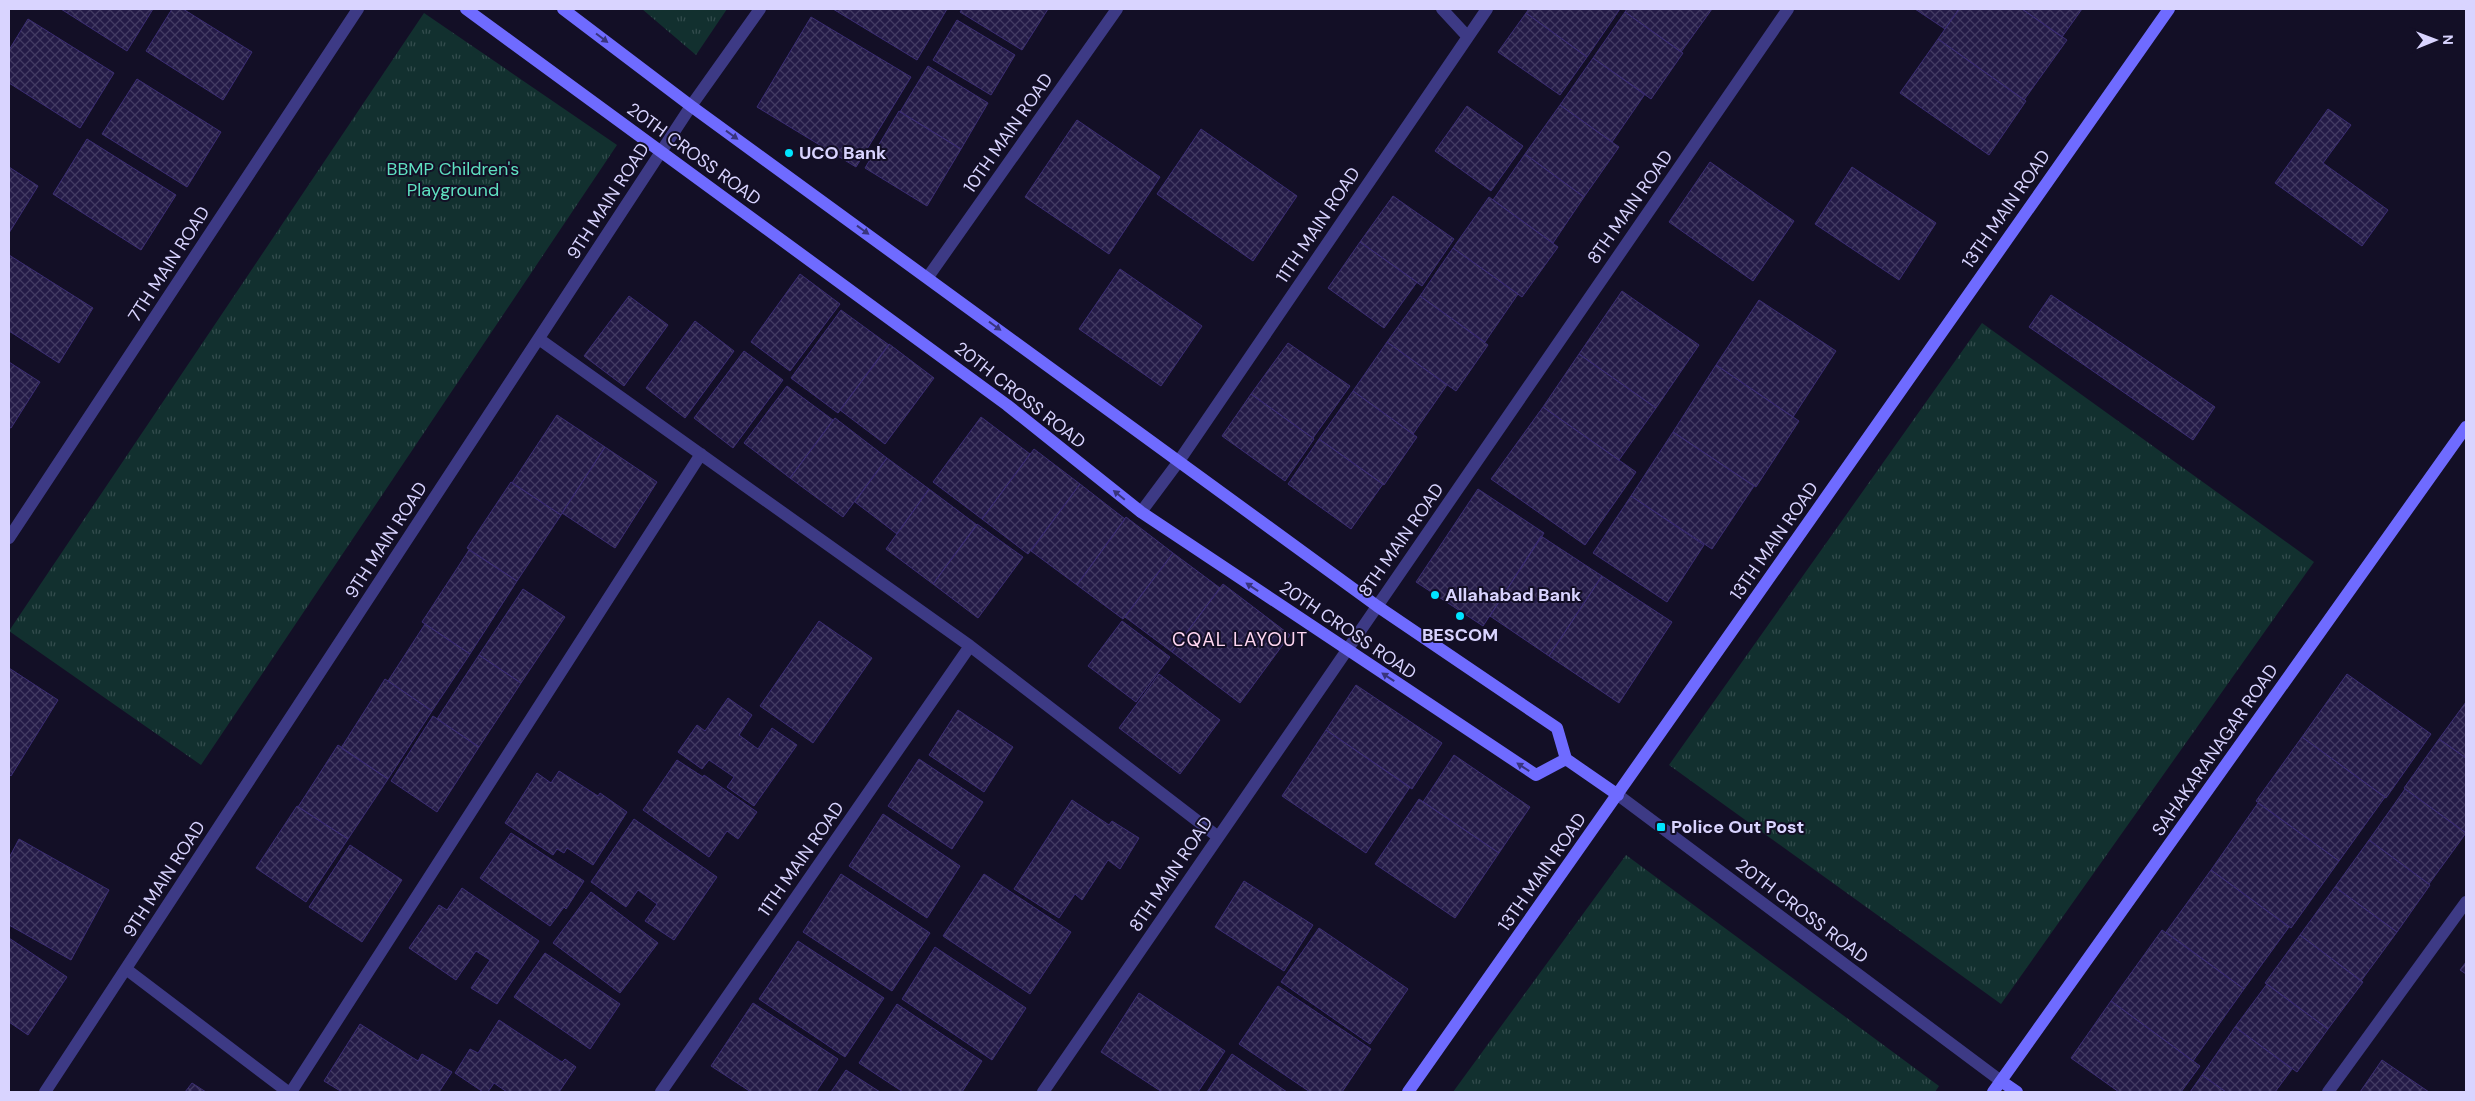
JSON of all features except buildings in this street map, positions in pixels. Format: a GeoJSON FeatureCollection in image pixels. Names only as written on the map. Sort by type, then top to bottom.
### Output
{"type":"FeatureCollection","features":[{"type":"Feature","properties":{"kind":"street","name":"7TH MAIN ROAD"},"geometry":{"type":"LineString","coordinates":[[9,538],[358,9]]}},
{"type":"Feature","properties":{"kind":"street","name":"20TH CROSS ROAD"},"geometry":{"type":"LineString","coordinates":[[466,9],[1007,406],[1141,512],[1536,775],[1566,759]]}},
{"type":"Feature","properties":{"kind":"street","name":"20TH CROSS ROAD"},"geometry":{"type":"LineString","coordinates":[[562,9],[691,106],[1377,606],[1557,728],[1566,759],[1618,795],[2017,1092]]}},
{"type":"Feature","properties":{"kind":"street","name":"9TH MAIN ROAD"},"geometry":{"type":"LineString","coordinates":[[45,1092],[691,106],[760,9]]}},
{"type":"Feature","properties":{"kind":"street","name":"10TH MAIN ROAD"},"geometry":{"type":"LineString","coordinates":[[928,277],[1117,9]]}},
{"type":"Feature","properties":{"kind":"street"},"geometry":{"type":"LineString","coordinates":[[1442,9],[1468,36]]}},
{"type":"Feature","properties":{"kind":"street","name":"11TH MAIN ROAD"},"geometry":{"type":"LineString","coordinates":[[1141,512],[1179,461],[1487,9]]}},
{"type":"Feature","properties":{"kind":"street","name":"8TH MAIN ROAD"},"geometry":{"type":"LineString","coordinates":[[1043,1092],[1217,836],[1788,9]]}},
{"type":"Feature","properties":{"kind":"street","name":"13TH MAIN ROAD"},"geometry":{"type":"LineString","coordinates":[[1408,1092],[2168,9]]}},
{"type":"Feature","properties":{"kind":"street"},"geometry":{"type":"LineString","coordinates":[[540,339],[970,646],[1217,836]]}},
{"type":"Feature","properties":{"kind":"street","name":"SAHAKARANAGAR ROAD"},"geometry":{"type":"LineString","coordinates":[[1993,1092],[2466,427]]}},
{"type":"Feature","properties":{"kind":"street"},"geometry":{"type":"LineString","coordinates":[[126,969],[290,1092],[701,454]]}},
{"type":"Feature","properties":{"kind":"street","name":"11TH MAIN ROAD"},"geometry":{"type":"LineString","coordinates":[[661,1092],[970,646]]}},
{"type":"Feature","properties":{"kind":"street"},"geometry":{"type":"LineString","coordinates":[[2328,1092],[2466,902]]}},
{"type":"Feature","properties":{"kind":"green space"},"geometry":{"type":"Polygon","coordinates":[[[642,9],[727,9],[696,55],[642,9]]]}},
{"type":"Feature","properties":{"kind":"green space","name":"BBMP Children's Playground"},"geometry":{"type":"Polygon","coordinates":[[[424,13],[617,145],[201,765],[9,631],[424,13]]]}},
{"type":"Feature","properties":{"kind":"green space"},"geometry":{"type":"Polygon","coordinates":[[[1982,323],[2314,562],[2001,1004],[1669,765],[1982,323]]]}},
{"type":"Feature","properties":{"kind":"green space"},"geometry":{"type":"Polygon","coordinates":[[[1626,855],[1939,1086],[1935,1092],[1453,1092],[1626,855]]]}},
{"type":"Feature","properties":{"kind":"place","name":"UCO Bank"},"geometry":{"type":"Point","coordinates":[789,153]}},
{"type":"Feature","properties":{"kind":"place","name":"Allahabad Bank"},"geometry":{"type":"Point","coordinates":[1435,595]}},
{"type":"Feature","properties":{"kind":"place","name":"BESCOM"},"geometry":{"type":"Point","coordinates":[1460,616]}},
{"type":"Feature","properties":{"kind":"place","name":"Police Out Post"},"geometry":{"type":"Point","coordinates":[1661,827]}},
{"type":"Feature","properties":{"kind":"district","name":"CQAL LAYOUT"},"geometry":{"type":"Point","coordinates":[1240,639]}}]}
